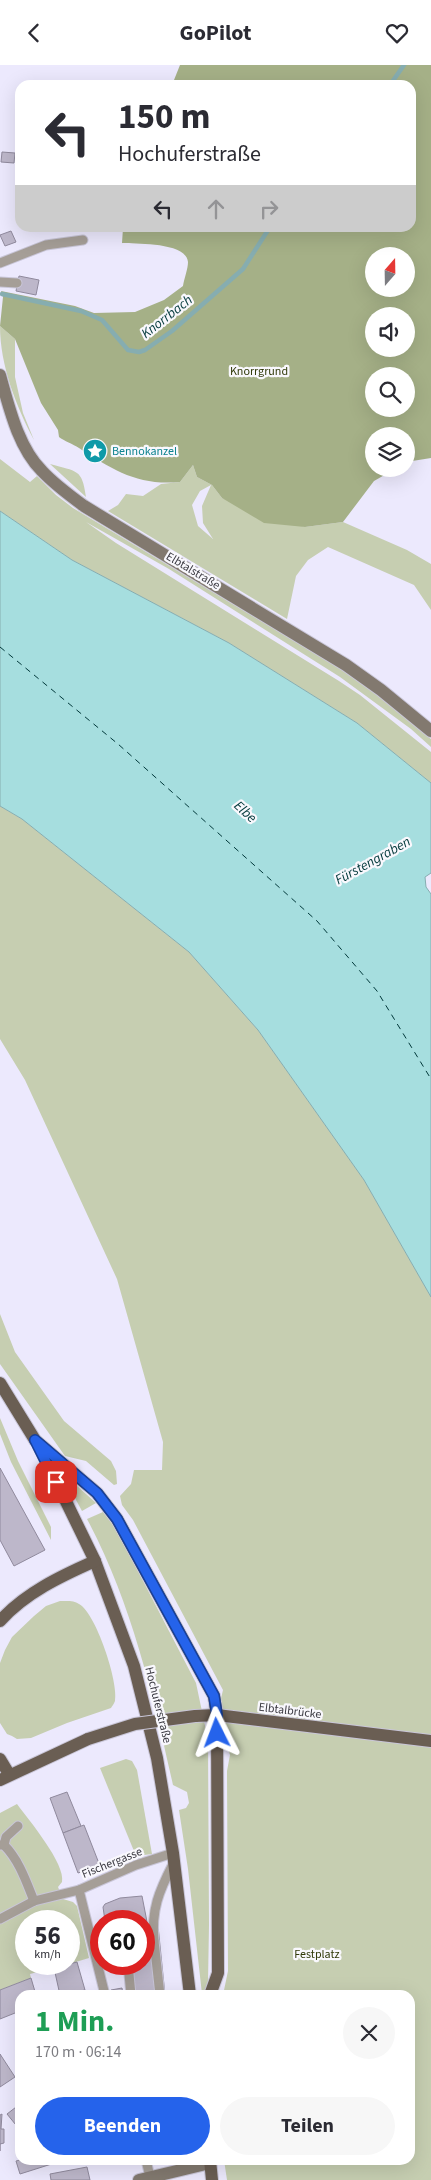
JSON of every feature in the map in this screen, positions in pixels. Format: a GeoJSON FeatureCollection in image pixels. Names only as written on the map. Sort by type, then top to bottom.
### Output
{"type":"FeatureCollection","features":[{"type":"Feature","properties":{"kind":"main road"},"geometry":{"type":"LineString","coordinates":[[0,1383],[35,1440],[97,1493],[117,1519],[214,1696],[217,1715],[218,1973],[212,1990]]}},
{"type":"Feature","properties":{"kind":"main road","name":"Hochuferstraße"},"geometry":{"type":"LineString","coordinates":[[35,1440],[95,1561],[134,1666],[157,1758],[173,1858],[189,1990]]}},
{"type":"Feature","properties":{"kind":"main road"},"geometry":{"type":"LineString","coordinates":[[0,1621],[9,1611],[42,1588],[95,1561]]}},
{"type":"Feature","properties":{"kind":"main road","name":"Elbtalbrücke"},"geometry":{"type":"LineString","coordinates":[[4,1777],[88,1739],[135,1724],[195,1716],[217,1715],[431,1741]]}},
{"type":"Feature","properties":{"kind":"main road"},"geometry":{"type":"LineString","coordinates":[[0,1759],[4,1777]]}},
{"type":"Feature","properties":{"kind":"main road"},"geometry":{"type":"LineString","coordinates":[[210,2165],[212,2180]]}},
{"type":"Feature","properties":{"kind":"street","name":"Elbtalstraße"},"geometry":{"type":"LineString","coordinates":[[0,375],[8,404],[27,451],[41,471],[67,493],[91,510],[247,603],[346,665],[381,690],[431,731]]}},
{"type":"Feature","properties":{"kind":"street"},"geometry":{"type":"LineString","coordinates":[[145,2178],[167,2176],[199,2165]]}},
{"type":"Feature","properties":{"kind":"lane"},"geometry":{"type":"LineString","coordinates":[[1,259],[46,245],[83,240]]}},
{"type":"Feature","properties":{"kind":"lane"},"geometry":{"type":"LineString","coordinates":[[0,282],[17,283]]}},
{"type":"Feature","properties":{"kind":"lane"},"geometry":{"type":"LineString","coordinates":[[18,1825],[6,1837],[2,1845],[21,1869],[34,1901]]}},
{"type":"Feature","properties":{"kind":"lane"},"geometry":{"type":"LineString","coordinates":[[154,1910],[158,1891],[173,1858]]}},
{"type":"Feature","properties":{"kind":"lane","name":"Fischergasse"},"geometry":{"type":"LineString","coordinates":[[104,1990],[78,1890],[136,1865],[173,1858]]}},
{"type":"Feature","properties":{"kind":"lane"},"geometry":{"type":"LineString","coordinates":[[0,1919],[34,1901],[78,1890]]}},
{"type":"Feature","properties":{"kind":"lane"},"geometry":{"type":"LineString","coordinates":[[155,1950],[159,1990]]}},
{"type":"Feature","properties":{"kind":"lane"},"geometry":{"type":"LineString","coordinates":[[129,1975],[131,1990]]}},
{"type":"Feature","properties":{"kind":"lane"},"geometry":{"type":"LineString","coordinates":[[145,2178],[146,2165]]}},
{"type":"Feature","properties":{"kind":"green space","name":"Knorrgrund"},"geometry":{"type":"Polygon","coordinates":[[[180,65],[431,65],[431,458],[415,461],[415,427],[365,427],[365,477],[381,477],[374,481],[343,522],[305,527],[264,523],[222,498],[212,485],[197,477],[193,465],[180,482],[165,483],[139,479],[103,463],[59,437],[58,430],[41,403],[15,339],[0,326],[3,297],[1,291],[75,306],[94,313],[135,312],[164,300],[183,286],[188,265],[185,255],[179,251],[170,247],[122,243],[123,232],[416,232],[416,80],[174,80],[180,65]]]}},
{"type":"Feature","properties":{"kind":"green space"},"geometry":{"type":"Polygon","coordinates":[[[0,326],[15,339],[15,377],[23,413],[34,440],[10,385],[3,355],[0,326]]]}},
{"type":"Feature","properties":{"kind":"green space"},"geometry":{"type":"Polygon","coordinates":[[[0,459],[30,482],[37,476],[56,495],[73,508],[344,671],[379,696],[431,739],[431,747],[411,729],[340,677],[169,569],[86,522],[116,543],[360,695],[431,752],[431,783],[357,723],[229,643],[72,560],[0,511],[0,459]]]}},
{"type":"Feature","properties":{"kind":"green space"},"geometry":{"type":"Polygon","coordinates":[[[50,464],[77,473],[82,481],[86,497],[50,464]]]}},
{"type":"Feature","properties":{"kind":"green space"},"geometry":{"type":"Polygon","coordinates":[[[193,465],[197,477],[212,485],[222,498],[305,527],[343,522],[407,550],[431,564],[431,610],[414,585],[328,547],[308,560],[296,576],[287,619],[108,511],[118,505],[126,494],[143,496],[161,484],[180,482],[193,465]],[[211,485],[200,491],[192,505],[198,526],[213,539],[203,523],[202,506],[211,485]]]}},
{"type":"Feature","properties":{"kind":"green space","name":"Festplatz"},"geometry":{"type":"Polygon","coordinates":[[[0,806],[22,819],[189,952],[258,1030],[364,1180],[431,1297],[431,2180],[227,2180],[225,2165],[415,2165],[415,1990],[224,1990],[228,1971],[227,1771],[230,1755],[217,1715],[223,1690],[133,1520],[122,1505],[120,1496],[131,1484],[134,1470],[162,1470],[163,1442],[117,1279],[25,1080],[0,1039],[0,806]]]}},
{"type":"Feature","properties":{"kind":"green space"},"geometry":{"type":"Polygon","coordinates":[[[0,1314],[15,1352],[64,1421],[111,1461],[116,1471],[117,1484],[114,1485],[86,1461],[65,1456],[0,1364],[0,1314]]]}},
{"type":"Feature","properties":{"kind":"green space"},"geometry":{"type":"Polygon","coordinates":[[[0,1418],[18,1461],[51,1527],[51,1540],[11,1462],[0,1434],[0,1418]]]}},
{"type":"Feature","properties":{"kind":"green space"},"geometry":{"type":"Polygon","coordinates":[[[65,1475],[96,1503],[82,1511],[63,1476],[65,1475]]]}},
{"type":"Feature","properties":{"kind":"green space"},"geometry":{"type":"Polygon","coordinates":[[[103,1512],[116,1529],[196,1683],[208,1740],[209,1925],[207,1990],[202,1990],[188,1869],[179,1810],[186,1808],[189,1803],[187,1792],[173,1785],[139,1649],[103,1550],[87,1519],[103,1512]]]}},
{"type":"Feature","properties":{"kind":"green space"},"geometry":{"type":"Polygon","coordinates":[[[60,1601],[77,1603],[86,1610],[92,1620],[110,1665],[115,1701],[111,1708],[31,1738],[17,1739],[7,1734],[0,1723],[0,1663],[12,1637],[46,1606],[60,1601]]]}},
{"type":"Feature","properties":{"kind":"green space"},"geometry":{"type":"Polygon","coordinates":[[[126,1759],[132,1761],[137,1770],[152,1854],[136,1856],[100,1768],[126,1759]]]}},
{"type":"Feature","properties":{"kind":"green space"},"geometry":{"type":"Polygon","coordinates":[[[17,1804],[45,1842],[58,1864],[62,1874],[62,1882],[58,1887],[63,1899],[73,1902],[78,1910],[15,1910],[15,1975],[30,1975],[31,1978],[0,1990],[0,1813],[17,1804]]]}},
{"type":"Feature","properties":{"kind":"green space"},"geometry":{"type":"Polygon","coordinates":[[[80,1919],[89,1958],[80,1961],[80,1919]]]}},
{"type":"Feature","properties":{"kind":"water"},"geometry":{"type":"Polygon","coordinates":[[[0,511],[72,560],[229,643],[357,723],[431,783],[431,873],[425,877],[426,887],[431,894],[431,1297],[364,1180],[258,1030],[189,952],[22,819],[0,806],[0,511]]]}},
{"type":"Feature","properties":{"kind":"building"},"geometry":{"type":"Polygon","coordinates":[[[2,152],[15,153],[14,163],[1,162],[2,152]]]}},
{"type":"Feature","properties":{"kind":"building"},"geometry":{"type":"Polygon","coordinates":[[[11,231],[16,242],[5,246],[0,235],[11,231]]]}},
{"type":"Feature","properties":{"kind":"building"},"geometry":{"type":"Polygon","coordinates":[[[19,276],[39,280],[36,295],[16,291],[19,276]]]}},
{"type":"Feature","properties":{"kind":"building"},"geometry":{"type":"Polygon","coordinates":[[[0,1468],[45,1550],[14,1566],[0,1540],[0,1468]]]}},
{"type":"Feature","properties":{"kind":"building"},"geometry":{"type":"Polygon","coordinates":[[[67,1792],[81,1826],[63,1833],[50,1798],[67,1792]]]}},
{"type":"Feature","properties":{"kind":"building"},"geometry":{"type":"Polygon","coordinates":[[[84,1825],[100,1866],[78,1873],[63,1833],[84,1825]]]}},
{"type":"Feature","properties":{"kind":"building"},"geometry":{"type":"Polygon","coordinates":[[[142,1896],[145,1910],[103,1910],[105,1904],[120,1898],[142,1896]]]}},
{"type":"Feature","properties":{"kind":"building"},"geometry":{"type":"Polygon","coordinates":[[[155,1926],[158,1926],[164,1990],[128,1990],[126,1975],[155,1975],[155,1926]]]}},
{"type":"Feature","properties":{"kind":"building"},"geometry":{"type":"Polygon","coordinates":[[[80,1972],[85,1990],[59,1990],[56,1975],[80,1975],[80,1972]]]}},
{"type":"Feature","properties":{"kind":"building"},"geometry":{"type":"Polygon","coordinates":[[[31,1978],[35,1990],[15,1990],[15,2013],[0,2019],[0,1990],[31,1978]]]}},
{"type":"Feature","properties":{"kind":"building"},"geometry":{"type":"Polygon","coordinates":[[[0,2054],[15,2077],[0,2087],[0,2054]]]}},
{"type":"Feature","properties":{"kind":"building"},"geometry":{"type":"Polygon","coordinates":[[[15,2108],[15,2124],[7,2114],[15,2108]]]}},
{"type":"Feature","properties":{"kind":"building"},"geometry":{"type":"Polygon","coordinates":[[[2,2114],[1,2129],[4,2129],[4,2143],[0,2144],[0,2115],[2,2114]]]}},
{"type":"Feature","properties":{"kind":"building"},"geometry":{"type":"Polygon","coordinates":[[[17,2165],[48,2165],[20,2174],[17,2165]]]}},
{"type":"Feature","properties":{"kind":"building"},"geometry":{"type":"Polygon","coordinates":[[[87,2167],[90,2180],[51,2180],[50,2174],[87,2167]]]}},
{"type":"Feature","properties":{"kind":"waterway","name":"Knorrbach"},"geometry":{"type":"LineString","coordinates":[[394,80],[404,65]]}},
{"type":"Feature","properties":{"kind":"waterway","name":"Knorrbach"},"geometry":{"type":"LineString","coordinates":[[2,294],[81,311],[102,320],[128,350],[139,352],[145,350],[172,331],[243,269],[267,232]]}},
{"type":"Feature","properties":{"kind":"ferry route"},"geometry":{"type":"LineString","coordinates":[[0,647],[118,744],[317,921],[377,991],[431,1079]]}},
{"type":"Feature","properties":{"kind":"place","name":"Bennokanzel"},"geometry":{"type":"Point","coordinates":[95,451]}},
{"type":"Feature","properties":{"kind":"route"},"geometry":{"type":"LineString","coordinates":[[56,1482],[35,1440],[97,1493],[117,1519],[214,1696],[217,1733]]}},
{"type":"Feature","properties":{"kind":"water label","name":"Elbe"},"geometry":{"type":"Point","coordinates":[245,812]}},
{"type":"Feature","properties":{"kind":"water label","name":"Fürstengraben"},"geometry":{"type":"Point","coordinates":[373,861]}}]}
